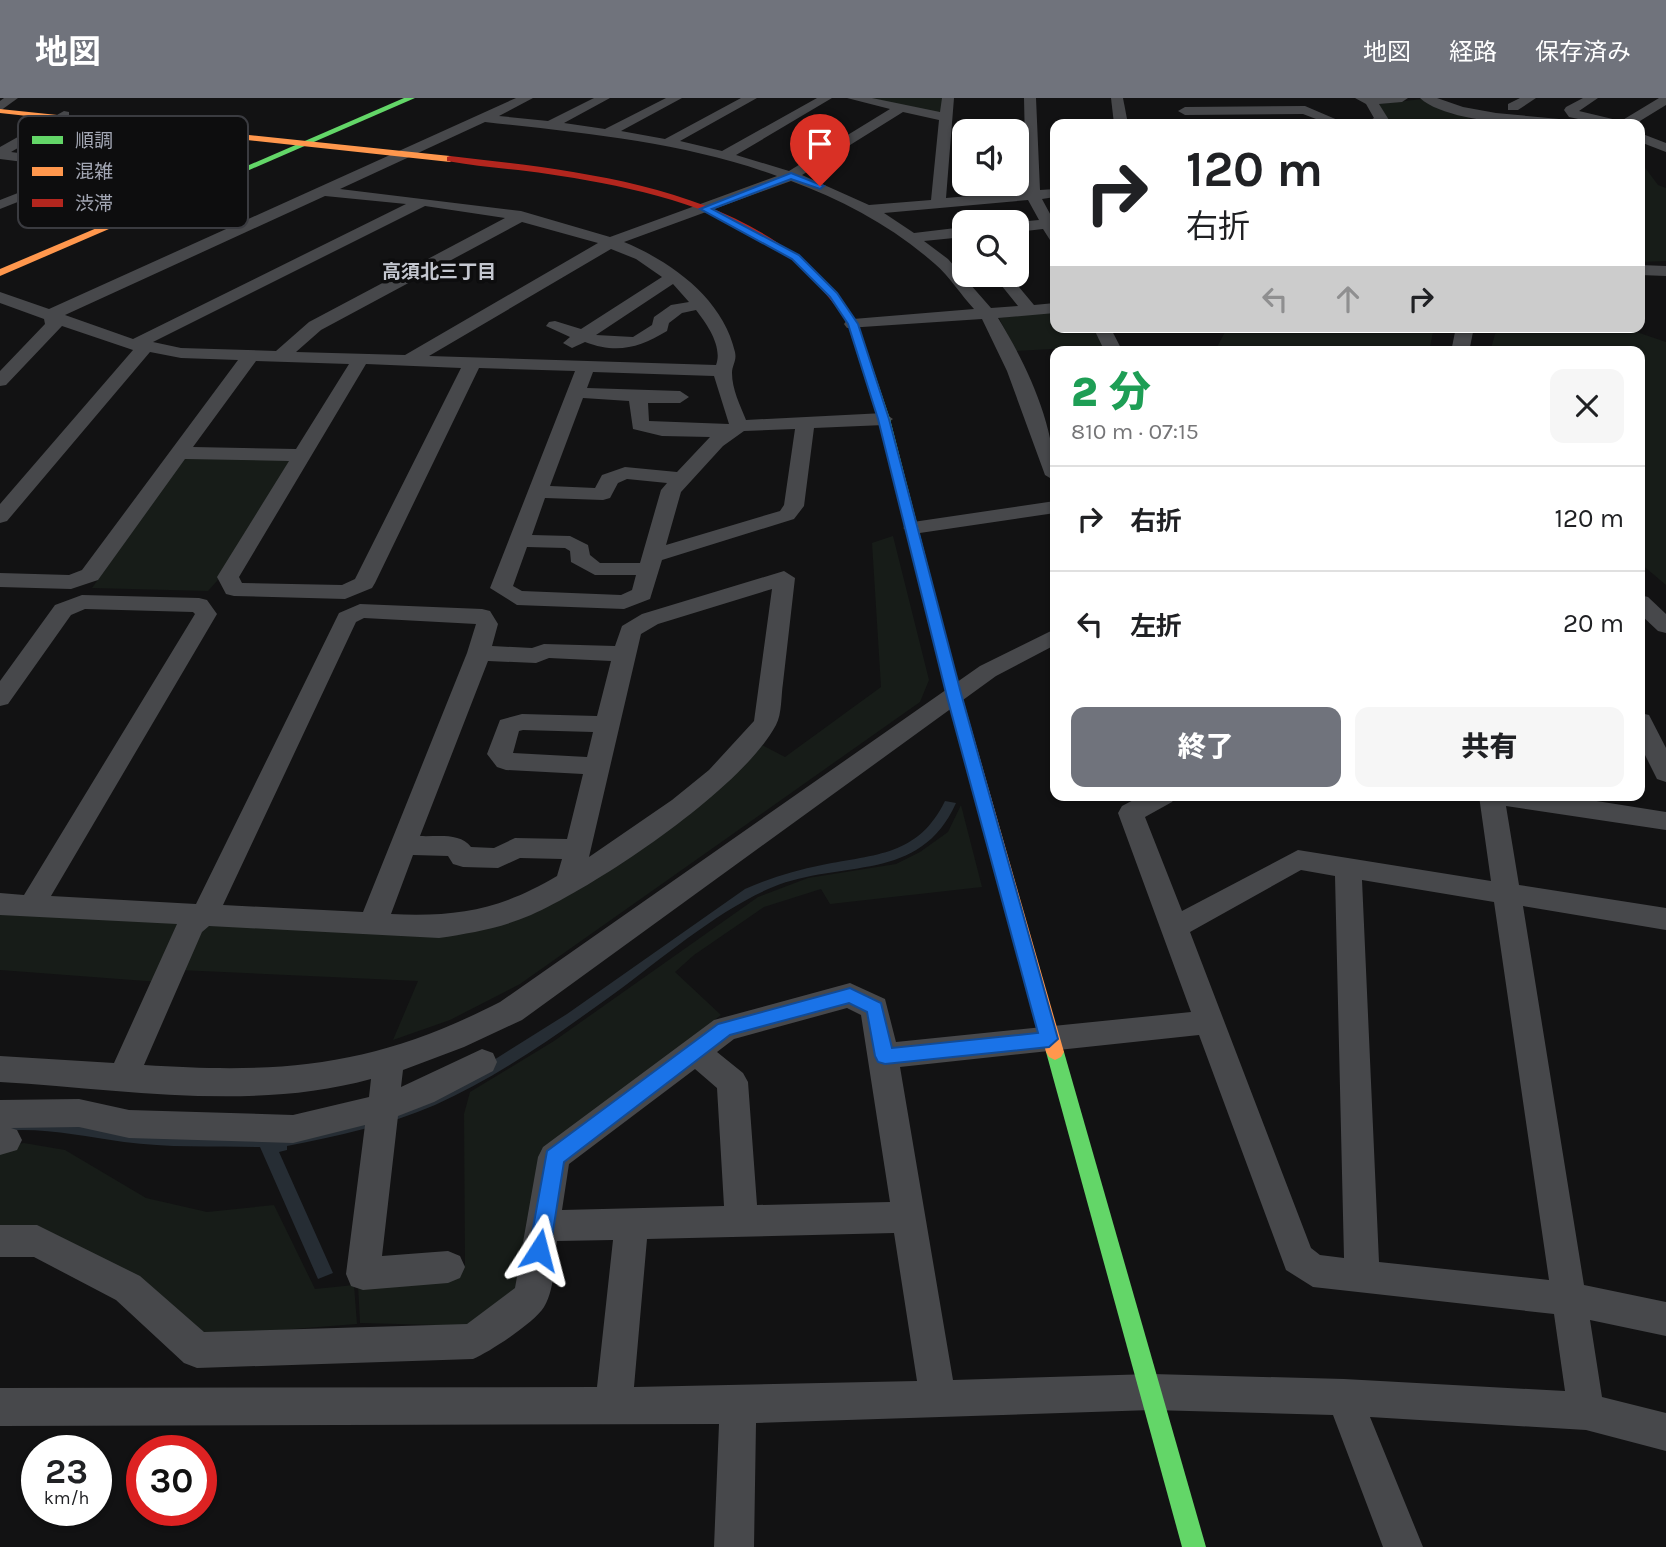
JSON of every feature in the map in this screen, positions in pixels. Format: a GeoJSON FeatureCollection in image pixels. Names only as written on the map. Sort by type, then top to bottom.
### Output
{"type":"FeatureCollection","features":[{"type":"Feature","properties":{"kind":"street"},"geometry":{"type":"LineString","coordinates":[[0,109],[12,98]]}},
{"type":"Feature","properties":{"kind":"street"},"geometry":{"type":"LineString","coordinates":[[248,157],[390,98]]}},
{"type":"Feature","properties":{"kind":"street"},"geometry":{"type":"LineString","coordinates":[[248,167],[411,98]]}},
{"type":"Feature","properties":{"kind":"street"},"geometry":{"type":"LineString","coordinates":[[248,226],[527,98]]}},
{"type":"Feature","properties":{"kind":"street"},"geometry":{"type":"LineString","coordinates":[[550,125],[604,98]]}},
{"type":"Feature","properties":{"kind":"street"},"geometry":{"type":"LineString","coordinates":[[609,132],[676,98]]}},
{"type":"Feature","properties":{"kind":"street"},"geometry":{"type":"LineString","coordinates":[[667,143],[751,98]]}},
{"type":"Feature","properties":{"kind":"street"},"geometry":{"type":"LineString","coordinates":[[726,155],[826,98]]}},
{"type":"Feature","properties":{"kind":"street"},"geometry":{"type":"LineString","coordinates":[[853,98],[945,117]]}},
{"type":"Feature","properties":{"kind":"street"},"geometry":{"type":"LineString","coordinates":[[938,204],[948,98]]}},
{"type":"Feature","properties":{"kind":"street"},"geometry":{"type":"LineString","coordinates":[[1030,98],[1033,195],[1050,226]]}},
{"type":"Feature","properties":{"kind":"street"},"geometry":{"type":"LineString","coordinates":[[1117,98],[1120,119]]}},
{"type":"Feature","properties":{"kind":"street"},"geometry":{"type":"LineString","coordinates":[[1244,106],[1293,98]]}},
{"type":"Feature","properties":{"kind":"street"},"geometry":{"type":"LineString","coordinates":[[1366,100],[1402,98]]}},
{"type":"Feature","properties":{"kind":"street"},"geometry":{"type":"LineString","coordinates":[[1426,98],[1458,111],[1527,119]]}},
{"type":"Feature","properties":{"kind":"street"},"geometry":{"type":"LineString","coordinates":[[1458,111],[1484,98]]}},
{"type":"Feature","properties":{"kind":"street"},"geometry":{"type":"LineString","coordinates":[[1513,107],[1530,98]]}},
{"type":"Feature","properties":{"kind":"street"},"geometry":{"type":"LineString","coordinates":[[1592,98],[1572,110],[1574,114],[1596,119]]}},
{"type":"Feature","properties":{"kind":"street"},"geometry":{"type":"LineString","coordinates":[[1634,119],[1666,99]]}},
{"type":"Feature","properties":{"kind":"street"},"geometry":{"type":"LineString","coordinates":[[1366,100],[1381,119]]}},
{"type":"Feature","properties":{"kind":"street"},"geometry":{"type":"LineString","coordinates":[[1244,106],[1259,119]]}},
{"type":"Feature","properties":{"kind":"street"},"geometry":{"type":"LineString","coordinates":[[1184,108],[1244,106],[1305,110],[1328,119]]}},
{"type":"Feature","properties":{"kind":"street"},"geometry":{"type":"LineString","coordinates":[[409,360],[614,241],[791,176],[901,108]]}},
{"type":"Feature","properties":{"kind":"street"},"geometry":{"type":"LineString","coordinates":[[0,109],[74,116]]}},
{"type":"Feature","properties":{"kind":"street"},"geometry":{"type":"LineString","coordinates":[[484,118],[609,132],[726,155],[791,176],[868,210],[954,274],[987,314],[1005,346],[1050,462]]}},
{"type":"Feature","properties":{"kind":"street"},"geometry":{"type":"LineString","coordinates":[[248,136],[583,175],[668,195],[705,209],[795,257],[834,295],[853,324],[884,419],[955,697],[1194,1547]]}},
{"type":"Feature","properties":{"kind":"street"},"geometry":{"type":"LineString","coordinates":[[1645,139],[1666,148]]}},
{"type":"Feature","properties":{"kind":"street"},"geometry":{"type":"LineString","coordinates":[[0,154],[18,143]]}},
{"type":"Feature","properties":{"kind":"street"},"geometry":{"type":"LineString","coordinates":[[0,154],[18,157]]}},
{"type":"Feature","properties":{"kind":"street"},"geometry":{"type":"LineString","coordinates":[[324,191],[521,216],[614,241],[673,277],[702,304],[715,322],[727,360],[723,371],[735,429]]}},
{"type":"Feature","properties":{"kind":"street"},"geometry":{"type":"LineString","coordinates":[[868,210],[1050,193]]}},
{"type":"Feature","properties":{"kind":"street"},"geometry":{"type":"LineString","coordinates":[[0,205],[18,198]]}},
{"type":"Feature","properties":{"kind":"street"},"geometry":{"type":"LineString","coordinates":[[0,517],[140,346],[420,203]]}},
{"type":"Feature","properties":{"kind":"street"},"geometry":{"type":"LineString","coordinates":[[281,356],[316,326],[521,216]]}},
{"type":"Feature","properties":{"kind":"street"},"geometry":{"type":"LineString","coordinates":[[0,264],[84,228]]}},
{"type":"Feature","properties":{"kind":"street"},"geometry":{"type":"LineString","coordinates":[[0,273],[106,228]]}},
{"type":"Feature","properties":{"kind":"street"},"geometry":{"type":"LineString","coordinates":[[51,315],[243,228]]}},
{"type":"Feature","properties":{"kind":"street"},"geometry":{"type":"LineString","coordinates":[[1029,228],[1050,230]]}},
{"type":"Feature","properties":{"kind":"street"},"geometry":{"type":"LineString","coordinates":[[909,238],[952,233]]}},
{"type":"Feature","properties":{"kind":"street"},"geometry":{"type":"LineString","coordinates":[[1645,270],[1666,271]]}},
{"type":"Feature","properties":{"kind":"street"},"geometry":{"type":"LineString","coordinates":[[538,364],[673,277]]}},
{"type":"Feature","properties":{"kind":"street"},"geometry":{"type":"LineString","coordinates":[[1011,287],[1030,310]]}},
{"type":"Feature","properties":{"kind":"street"},"geometry":{"type":"LineString","coordinates":[[0,297],[140,346],[180,353],[723,371]]}},
{"type":"Feature","properties":{"kind":"street"},"geometry":{"type":"LineString","coordinates":[[555,326],[600,342],[637,342],[661,327],[660,321],[677,309],[702,304]]}},
{"type":"Feature","properties":{"kind":"street"},"geometry":{"type":"LineString","coordinates":[[9,316],[27,308]]}},
{"type":"Feature","properties":{"kind":"street"},"geometry":{"type":"LineString","coordinates":[[853,324],[1050,308]]}},
{"type":"Feature","properties":{"kind":"street"},"geometry":{"type":"LineString","coordinates":[[0,381],[54,325],[51,315]]}},
{"type":"Feature","properties":{"kind":"street"},"geometry":{"type":"LineString","coordinates":[[0,580],[71,582],[90,575],[250,356]]}},
{"type":"Feature","properties":{"kind":"street"},"geometry":{"type":"LineString","coordinates":[[360,360],[228,577],[233,589],[345,592],[364,583],[473,362]]}},
{"type":"Feature","properties":{"kind":"street"},"geometry":{"type":"LineString","coordinates":[[586,366],[501,588],[517,598],[624,602],[642,594],[671,490],[716,442],[735,429]]}},
{"type":"Feature","properties":{"kind":"street"},"geometry":{"type":"LineString","coordinates":[[576,393],[680,397]]}},
{"type":"Feature","properties":{"kind":"street"},"geometry":{"type":"LineString","coordinates":[[638,397],[640,425],[662,430],[735,429],[884,419]]}},
{"type":"Feature","properties":{"kind":"street"},"geometry":{"type":"LineString","coordinates":[[519,541],[570,542],[582,549],[579,557],[595,569],[651,563],[788,515],[794,506],[805,423]]}},
{"type":"Feature","properties":{"kind":"street"},"geometry":{"type":"LineString","coordinates":[[179,453],[302,455]]}},
{"type":"Feature","properties":{"kind":"street"},"geometry":{"type":"LineString","coordinates":[[538,492],[603,494],[609,479],[625,473],[682,478]]}},
{"type":"Feature","properties":{"kind":"street"},"geometry":{"type":"LineString","coordinates":[[913,528],[1050,508]]}},
{"type":"Feature","properties":{"kind":"street"},"geometry":{"type":"LineString","coordinates":[[0,904],[439,927],[492,918],[535,900],[570,880],[651,829],[704,788],[754,741],[766,722],[784,578],[650,619],[630,631],[570,880]]}},
{"type":"Feature","properties":{"kind":"street"},"geometry":{"type":"LineString","coordinates":[[0,698],[63,610],[82,602],[199,604],[206,614],[31,906]]}},
{"type":"Feature","properties":{"kind":"street"},"geometry":{"type":"LineString","coordinates":[[1645,607],[1666,626]]}},
{"type":"Feature","properties":{"kind":"street"},"geometry":{"type":"LineString","coordinates":[[124,1075],[191,925],[205,913],[347,618],[360,611],[482,616],[487,624],[479,653],[373,923]]}},
{"type":"Feature","properties":{"kind":"street"},"geometry":{"type":"LineString","coordinates":[[0,1069],[263,1083],[351,1071],[473,1032],[511,1012],[988,671],[1050,639]]}},
{"type":"Feature","properties":{"kind":"street"},"geometry":{"type":"LineString","coordinates":[[479,653],[536,656],[544,651],[625,654]]}},
{"type":"Feature","properties":{"kind":"street"},"geometry":{"type":"LineString","coordinates":[[597,766],[506,761],[499,754],[509,726],[522,722],[607,724]]}},
{"type":"Feature","properties":{"kind":"street"},"geometry":{"type":"LineString","coordinates":[[1645,735],[1666,773]]}},
{"type":"Feature","properties":{"kind":"street"},"geometry":{"type":"LineString","coordinates":[[1154,801],[1131,813],[1298,1259],[1313,1271],[1569,1299],[1666,1320]]}},
{"type":"Feature","properties":{"kind":"street"},"geometry":{"type":"LineString","coordinates":[[1493,801],[1586,1411]]}},
{"type":"Feature","properties":{"kind":"street"},"geometry":{"type":"LineString","coordinates":[[1536,801],[1666,821]]}},
{"type":"Feature","properties":{"kind":"street"},"geometry":{"type":"LineString","coordinates":[[404,845],[456,847],[463,857],[498,858],[515,848],[577,849]]}},
{"type":"Feature","properties":{"kind":"street"},"geometry":{"type":"LineString","coordinates":[[1174,928],[1298,860],[1666,919]]}},
{"type":"Feature","properties":{"kind":"street"},"geometry":{"type":"LineString","coordinates":[[1348,868],[1362,1276]]}},
{"type":"Feature","properties":{"kind":"street"},"geometry":{"type":"LineString","coordinates":[[0,1241],[37,1241],[128,1288],[197,1350],[473,1341],[531,1297],[554,1157],[725,1029],[850,995],[875,1008],[885,1056],[938,1400]]}},
{"type":"Feature","properties":{"kind":"street"},"geometry":{"type":"LineString","coordinates":[[885,1056],[1209,1022]]}},
{"type":"Feature","properties":{"kind":"street"},"geometry":{"type":"LineString","coordinates":[[694,1050],[732,1082],[742,1222]]}},
{"type":"Feature","properties":{"kind":"street"},"geometry":{"type":"LineString","coordinates":[[389,1060],[363,1274],[449,1267]]}},
{"type":"Feature","properties":{"kind":"street"},"geometry":{"type":"LineString","coordinates":[[2,1132],[79,1113],[129,1124],[293,1129],[384,1107],[422,1093],[482,1062]]}},
{"type":"Feature","properties":{"kind":"street"},"geometry":{"type":"LineString","coordinates":[[543,1226],[910,1217]]}},
{"type":"Feature","properties":{"kind":"street"},"geometry":{"type":"LineString","coordinates":[[614,1403],[632,1224]]}},
{"type":"Feature","properties":{"kind":"street"},"geometry":{"type":"LineString","coordinates":[[0,1407],[614,1403],[737,1405],[1152,1392],[1344,1397],[1586,1411],[1666,1432]]}},
{"type":"Feature","properties":{"kind":"street"},"geometry":{"type":"LineString","coordinates":[[1344,1397],[1403,1547]]}},
{"type":"Feature","properties":{"kind":"street"},"geometry":{"type":"LineString","coordinates":[[734,1547],[737,1405]]}},
{"type":"Feature","properties":{"kind":"shaded area"},"geometry":{"type":"Polygon","coordinates":[[[867,98],[944,98],[942,111],[935,113],[867,98]]]}},
{"type":"Feature","properties":{"kind":"shaded area"},"geometry":{"type":"Polygon","coordinates":[[[1422,99],[1452,114],[1472,116],[1469,119],[1380,119],[1379,104],[1422,99]]]}},
{"type":"Feature","properties":{"kind":"shaded area"},"geometry":{"type":"Polygon","coordinates":[[[1645,168],[1658,185],[1666,188],[1666,261],[1645,262],[1645,168]]]}},
{"type":"Feature","properties":{"kind":"shaded area"},"geometry":{"type":"Polygon","coordinates":[[[1050,312],[1050,333],[1099,333],[1105,346],[1050,346],[1050,349],[1016,351],[999,318],[1050,312]]]}},
{"type":"Feature","properties":{"kind":"shaded area"},"geometry":{"type":"Polygon","coordinates":[[[1224,333],[1433,333],[1430,346],[1218,346],[1224,333]]]}},
{"type":"Feature","properties":{"kind":"shaded area"},"geometry":{"type":"Polygon","coordinates":[[[1640,333],[1666,342],[1666,585],[1645,567],[1645,346],[1492,346],[1495,334],[1640,333]]]}},
{"type":"Feature","properties":{"kind":"shaded area"},"geometry":{"type":"Polygon","coordinates":[[[191,456],[287,458],[290,462],[217,581],[208,591],[92,588],[182,460],[191,456]]]}},
{"type":"Feature","properties":{"kind":"shaded area"},"geometry":{"type":"Polygon","coordinates":[[[893,536],[929,680],[920,702],[520,984],[450,1020],[393,1040],[418,981],[179,970],[202,922],[477,931],[762,745],[785,757],[881,687],[872,543],[893,536]]]}},
{"type":"Feature","properties":{"kind":"shaded area"},"geometry":{"type":"Polygon","coordinates":[[[945,801],[956,803],[941,829],[922,846],[900,858],[799,879],[753,896],[692,935],[550,1039],[459,1094],[400,1118],[287,1146],[287,1150],[279,1152],[333,1273],[318,1279],[260,1147],[157,1145],[47,1131],[0,1131],[0,1123],[19,1120],[270,1138],[478,1070],[567,1014],[745,889],[793,872],[894,850],[922,833],[945,801]]]}},
{"type":"Feature","properties":{"kind":"shaded area"},"geometry":{"type":"Polygon","coordinates":[[[961,805],[982,887],[830,904],[821,889],[764,907],[694,955],[675,972],[721,1015],[540,1156],[520,1280],[512,1295],[472,1326],[360,1323],[358,1285],[448,1273],[465,1265],[464,1114],[470,1092],[554,1041],[758,897],[808,878],[896,864],[920,852],[948,832],[961,805]]]}},
{"type":"Feature","properties":{"kind":"shaded area"},"geometry":{"type":"Polygon","coordinates":[[[0,914],[187,923],[159,982],[0,970],[0,914]]]}},
{"type":"Feature","properties":{"kind":"shaded area"},"geometry":{"type":"Polygon","coordinates":[[[24,1143],[65,1150],[146,1198],[207,1212],[274,1205],[315,1289],[354,1285],[357,1324],[204,1336],[0,1228],[0,1147],[24,1143]]]}},
{"type":"Feature","properties":{"kind":"traffic: fast"},"geometry":{"type":"LineString","coordinates":[[248,167],[411,98]]}},
{"type":"Feature","properties":{"kind":"traffic: fast"},"geometry":{"type":"LineString","coordinates":[[838,302],[853,324],[884,419],[951,682]]}},
{"type":"Feature","properties":{"kind":"traffic: fast"},"geometry":{"type":"LineString","coordinates":[[1055,1052],[1194,1547]]}},
{"type":"Feature","properties":{"kind":"traffic: slow"},"geometry":{"type":"LineString","coordinates":[[0,111],[47,116]]}},
{"type":"Feature","properties":{"kind":"traffic: slow"},"geometry":{"type":"LineString","coordinates":[[248,137],[450,159]]}},
{"type":"Feature","properties":{"kind":"traffic: slow"},"geometry":{"type":"LineString","coordinates":[[0,273],[106,228]]}},
{"type":"Feature","properties":{"kind":"traffic: slow"},"geometry":{"type":"LineString","coordinates":[[951,682],[1055,1052]]}},
{"type":"Feature","properties":{"kind":"traffic: jam"},"geometry":{"type":"LineString","coordinates":[[450,159],[606,181],[661,194],[714,212],[763,236],[805,265],[838,302]]}},
{"type":"Feature","properties":{"kind":"district","name":"高須北三丁目"},"geometry":{"type":"Point","coordinates":[439,271]}},
{"type":"Feature","properties":{"kind":"route"},"geometry":{"type":"LineString","coordinates":[[539,1250],[554,1157],[725,1029],[850,995],[875,1008],[885,1056],[1049,1039],[955,697],[884,419],[853,324],[834,295],[795,257],[761,236],[705,209],[791,176],[820,186]]}}]}
